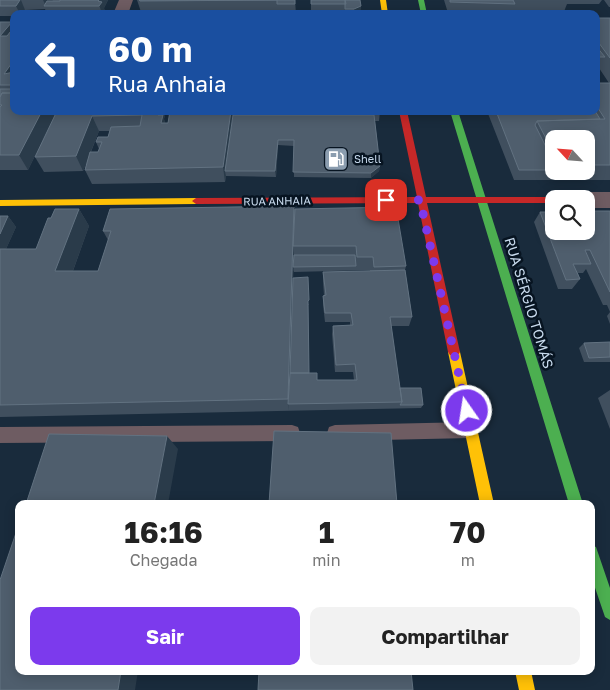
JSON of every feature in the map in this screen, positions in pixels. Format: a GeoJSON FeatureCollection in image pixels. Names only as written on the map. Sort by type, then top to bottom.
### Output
{"type":"FeatureCollection","features":[{"type":"Feature","properties":{"kind":"main road"},"geometry":{"type":"LineString","coordinates":[[404,115],[420,200],[486,500]]}},
{"type":"Feature","properties":{"kind":"main road","name":"RUA SÉRGIO TOMÁS"},"geometry":{"type":"LineString","coordinates":[[455,115],[575,500]]}},
{"type":"Feature","properties":{"kind":"main road","name":"RUA ANHAIA"},"geometry":{"type":"LineString","coordinates":[[0,204],[545,200]]}},
{"type":"Feature","properties":{"kind":"main road"},"geometry":{"type":"LineString","coordinates":[[595,565],[610,612]]}},
{"type":"Feature","properties":{"kind":"main road"},"geometry":{"type":"LineString","coordinates":[[524,675],[527,690]]}},
{"type":"Feature","properties":{"kind":"street"},"geometry":{"type":"LineString","coordinates":[[595,200],[610,200]]}},
{"type":"Feature","properties":{"kind":"lane"},"geometry":{"type":"LineString","coordinates":[[0,436],[471,430]]}},
{"type":"Feature","properties":{"kind":"building"},"geometry":{"type":"Polygon","coordinates":[[[0,0],[20,0],[16,6],[0,6],[0,0]]]}},
{"type":"Feature","properties":{"kind":"building"},"geometry":{"type":"Polygon","coordinates":[[[99,0],[102,2],[99,6],[44,6],[47,1],[99,0]]]}},
{"type":"Feature","properties":{"kind":"building"},"geometry":{"type":"Polygon","coordinates":[[[139,0],[277,0],[140,1],[139,0]]]}},
{"type":"Feature","properties":{"kind":"building"},"geometry":{"type":"Polygon","coordinates":[[[277,0],[295,0],[295,4],[277,4],[277,0]]]}},
{"type":"Feature","properties":{"kind":"building"},"geometry":{"type":"Polygon","coordinates":[[[311,0],[345,0],[346,4],[311,4],[311,0]]]}},
{"type":"Feature","properties":{"kind":"building"},"geometry":{"type":"Polygon","coordinates":[[[345,0],[360,0],[361,6],[354,9],[345,9],[345,0]]]}},
{"type":"Feature","properties":{"kind":"building"},"geometry":{"type":"Polygon","coordinates":[[[450,0],[513,0],[515,4],[450,2],[450,0]]]}},
{"type":"Feature","properties":{"kind":"building"},"geometry":{"type":"Polygon","coordinates":[[[600,18],[610,18],[610,58],[600,44],[600,18]]]}},
{"type":"Feature","properties":{"kind":"building"},"geometry":{"type":"Polygon","coordinates":[[[0,22],[10,22],[10,24],[0,36],[0,22]]]}},
{"type":"Feature","properties":{"kind":"building"},"geometry":{"type":"Polygon","coordinates":[[[10,32],[10,66],[4,74],[10,73],[10,85],[0,85],[0,36],[7,36],[10,32]]]}},
{"type":"Feature","properties":{"kind":"building"},"geometry":{"type":"Polygon","coordinates":[[[600,83],[610,83],[610,165],[595,165],[595,130],[545,130],[545,137],[537,121],[605,119],[600,111],[600,83]]]}},
{"type":"Feature","properties":{"kind":"building"},"geometry":{"type":"Polygon","coordinates":[[[0,89],[10,89],[10,93],[2,93],[0,97],[0,89]]]}},
{"type":"Feature","properties":{"kind":"building"},"geometry":{"type":"Polygon","coordinates":[[[2,93],[10,93],[10,115],[40,115],[19,155],[0,155],[0,107],[2,105],[0,105],[2,93]]]}},
{"type":"Feature","properties":{"kind":"building"},"geometry":{"type":"Polygon","coordinates":[[[55,115],[142,115],[92,116],[76,156],[35,157],[55,115]]]}},
{"type":"Feature","properties":{"kind":"building"},"geometry":{"type":"Polygon","coordinates":[[[142,115],[163,115],[161,123],[168,123],[169,115],[230,115],[223,167],[85,170],[90,152],[98,152],[102,142],[96,142],[98,137],[108,137],[111,127],[140,126],[142,115]]]}},
{"type":"Feature","properties":{"kind":"building","name":"Shell"},"geometry":{"type":"Polygon","coordinates":[[[233,115],[374,115],[380,166],[371,173],[293,172],[294,140],[278,140],[275,171],[225,171],[233,115]]]}},
{"type":"Feature","properties":{"kind":"building"},"geometry":{"type":"Polygon","coordinates":[[[498,115],[598,115],[600,119],[537,121],[535,125],[545,145],[545,170],[519,170],[498,115]]]}},
{"type":"Feature","properties":{"kind":"building"},"geometry":{"type":"Polygon","coordinates":[[[294,206],[288,399],[0,405],[0,249],[36,249],[48,218],[51,218],[55,209],[79,209],[55,271],[98,271],[111,231],[103,231],[110,209],[294,206]]]}},
{"type":"Feature","properties":{"kind":"building"},"geometry":{"type":"Polygon","coordinates":[[[396,207],[406,266],[374,267],[373,257],[357,257],[356,246],[293,246],[295,209],[396,207]]]}},
{"type":"Feature","properties":{"kind":"building"},"geometry":{"type":"Polygon","coordinates":[[[595,211],[610,211],[610,292],[590,250],[585,250],[591,264],[573,264],[580,279],[566,280],[551,240],[595,240],[595,211]]]}},
{"type":"Feature","properties":{"kind":"building"},"geometry":{"type":"Polygon","coordinates":[[[540,212],[545,212],[545,225],[540,212]]]}},
{"type":"Feature","properties":{"kind":"building"},"geometry":{"type":"Polygon","coordinates":[[[0,216],[8,216],[0,234],[0,216]]]}},
{"type":"Feature","properties":{"kind":"building"},"geometry":{"type":"Polygon","coordinates":[[[294,255],[355,255],[356,266],[293,267],[294,255]]]}},
{"type":"Feature","properties":{"kind":"building"},"geometry":{"type":"Polygon","coordinates":[[[405,270],[412,317],[390,317],[402,402],[288,404],[290,373],[317,373],[317,380],[357,380],[355,364],[336,365],[333,326],[353,325],[351,313],[325,313],[323,296],[326,295],[323,272],[405,270]]]}},
{"type":"Feature","properties":{"kind":"building"},"geometry":{"type":"Polygon","coordinates":[[[308,277],[309,373],[290,373],[293,278],[308,277]]]}},
{"type":"Feature","properties":{"kind":"building"},"geometry":{"type":"Polygon","coordinates":[[[610,342],[610,357],[589,358],[584,343],[610,342]]]}},
{"type":"Feature","properties":{"kind":"building"},"geometry":{"type":"Polygon","coordinates":[[[400,388],[421,388],[423,405],[400,405],[402,402],[400,388]]]}},
{"type":"Feature","properties":{"kind":"building"},"geometry":{"type":"Polygon","coordinates":[[[274,431],[391,433],[397,500],[269,500],[274,431]]]}},
{"type":"Feature","properties":{"kind":"building"},"geometry":{"type":"Polygon","coordinates":[[[49,434],[167,436],[155,500],[27,500],[49,434]]]}},
{"type":"Feature","properties":{"kind":"building"},"geometry":{"type":"Polygon","coordinates":[[[15,536],[15,675],[120,675],[118,690],[0,690],[0,580],[15,536]]]}},
{"type":"Feature","properties":{"kind":"building"},"geometry":{"type":"Polygon","coordinates":[[[259,675],[411,675],[413,690],[258,690],[259,675]]]}},
{"type":"Feature","properties":{"kind":"traffic: fast"},"geometry":{"type":"LineString","coordinates":[[421,0],[423,10]]}},
{"type":"Feature","properties":{"kind":"traffic: fast"},"geometry":{"type":"LineString","coordinates":[[455,115],[575,500]]}},
{"type":"Feature","properties":{"kind":"traffic: fast"},"geometry":{"type":"LineString","coordinates":[[595,565],[610,612]]}},
{"type":"Feature","properties":{"kind":"traffic: slow"},"geometry":{"type":"LineString","coordinates":[[383,0],[384,10]]}},
{"type":"Feature","properties":{"kind":"traffic: slow"},"geometry":{"type":"LineString","coordinates":[[0,203],[196,201]]}},
{"type":"Feature","properties":{"kind":"traffic: slow"},"geometry":{"type":"LineString","coordinates":[[454,352],[486,500]]}},
{"type":"Feature","properties":{"kind":"traffic: slow"},"geometry":{"type":"LineString","coordinates":[[524,675],[527,690]]}},
{"type":"Feature","properties":{"kind":"traffic: jam"},"geometry":{"type":"LineString","coordinates":[[404,115],[454,352]]}},
{"type":"Feature","properties":{"kind":"traffic: jam"},"geometry":{"type":"LineString","coordinates":[[196,201],[545,200]]}},
{"type":"Feature","properties":{"kind":"place","name":"Shell"},"geometry":{"type":"Point","coordinates":[336,159]}},
{"type":"Feature","properties":{"kind":"route"},"geometry":{"type":"LineString","coordinates":[[386,200],[420,200],[467,411]]}}]}
